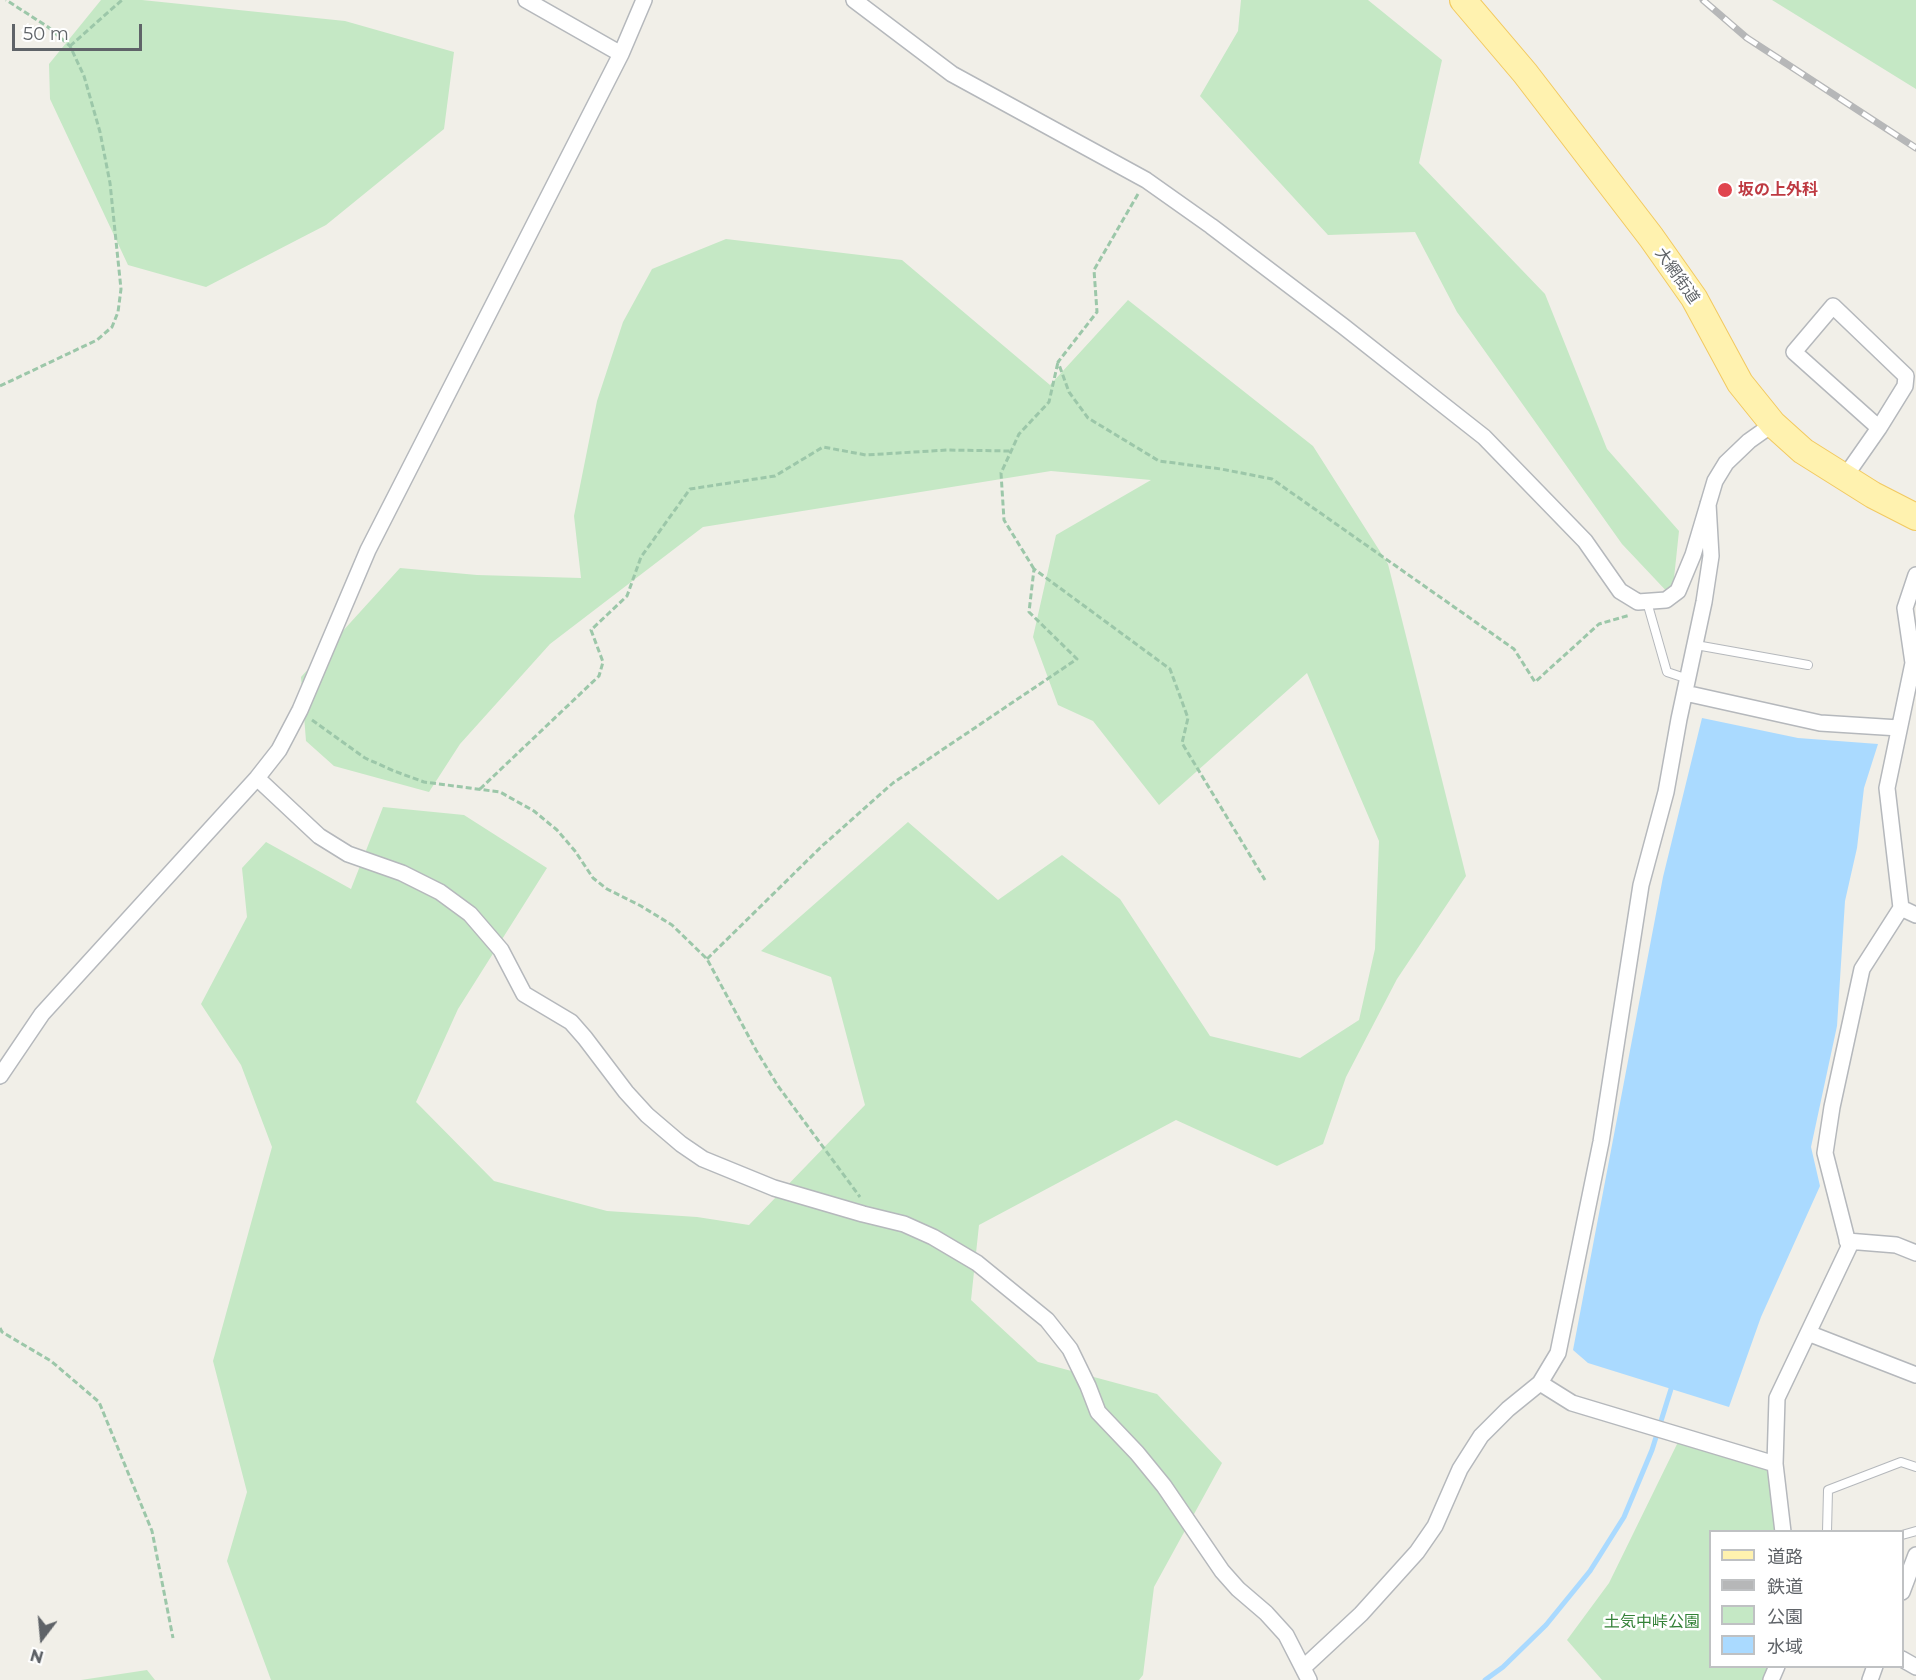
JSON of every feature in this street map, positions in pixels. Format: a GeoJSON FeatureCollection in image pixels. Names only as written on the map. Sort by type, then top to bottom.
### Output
{"type":"FeatureCollection","features":[{"type":"Feature","properties":{"kind":"main road","name":"大網街道"},"geometry":{"type":"LineString","coordinates":[[1463,0],[1525,73],[1651,237],[1694,298],[1740,383],[1773,424],[1803,451],[1844,478],[1916,517]]}},
{"type":"Feature","properties":{"kind":"street"},"geometry":{"type":"LineString","coordinates":[[526,0],[621,54]]}},
{"type":"Feature","properties":{"kind":"street"},"geometry":{"type":"LineString","coordinates":[[0,1076],[42,1014],[257,778],[279,750],[300,710],[368,550],[621,54],[644,0]]}},
{"type":"Feature","properties":{"kind":"street"},"geometry":{"type":"LineString","coordinates":[[854,0],[952,74],[1146,180],[1212,226],[1315,304],[1484,437],[1586,541],[1620,591],[1638,602],[1648,606],[1666,600],[1678,591],[1693,555],[1715,481],[1726,463],[1749,441],[1773,424]]}},
{"type":"Feature","properties":{"kind":"street"},"geometry":{"type":"LineString","coordinates":[[1844,478],[1879,428],[1905,386],[1906,376],[1833,306],[1794,352],[1879,428]]}},
{"type":"Feature","properties":{"kind":"street"},"geometry":{"type":"LineString","coordinates":[[257,778],[319,836],[348,854],[402,873],[440,892],[470,914],[501,950],[524,994],[571,1022],[626,1092],[647,1115],[681,1144],[704,1159],[764,1185],[904,1224],[977,1263],[1047,1320],[1070,1349],[1098,1412],[1137,1453],[1164,1486],[1222,1571],[1286,1635],[1306,1673],[1417,1552],[1435,1526],[1460,1469],[1481,1436],[1508,1408],[1540,1383],[1558,1353],[1600,1142],[1641,885],[1666,792],[1696,645],[1711,556],[1708,504]]}},
{"type":"Feature","properties":{"kind":"street"},"geometry":{"type":"LineString","coordinates":[[1783,1530],[1775,1464],[1775,1420],[1778,1398],[1849,1247],[1825,1153],[1862,969],[1901,908],[1887,788],[1913,663],[1905,608],[1916,575]]}},
{"type":"Feature","properties":{"kind":"street"},"geometry":{"type":"LineString","coordinates":[[1686,686],[1820,723],[1899,728]]}},
{"type":"Feature","properties":{"kind":"street"},"geometry":{"type":"LineString","coordinates":[[1901,908],[1916,915]]}},
{"type":"Feature","properties":{"kind":"street"},"geometry":{"type":"LineString","coordinates":[[1847,1241],[1896,1245],[1916,1253]]}},
{"type":"Feature","properties":{"kind":"street"},"geometry":{"type":"LineString","coordinates":[[1808,1333],[1916,1375]]}},
{"type":"Feature","properties":{"kind":"street"},"geometry":{"type":"LineString","coordinates":[[1540,1383],[1572,1403],[1672,1435],[1775,1464]]}},
{"type":"Feature","properties":{"kind":"street"},"geometry":{"type":"LineString","coordinates":[[1909,1583],[1916,1555]]}},
{"type":"Feature","properties":{"kind":"lane"},"geometry":{"type":"LineString","coordinates":[[1648,606],[1667,672],[1686,686]]}},
{"type":"Feature","properties":{"kind":"lane"},"geometry":{"type":"LineString","coordinates":[[1696,645],[1808,665]]}},
{"type":"Feature","properties":{"kind":"lane"},"geometry":{"type":"LineString","coordinates":[[1827,1530],[1828,1490],[1901,1462],[1916,1467]]}},
{"type":"Feature","properties":{"kind":"path"},"geometry":{"type":"LineString","coordinates":[[0,386],[96,340],[112,327],[118,312],[121,289],[110,183],[100,132],[84,76],[70,46],[48,27],[6,0]]}},
{"type":"Feature","properties":{"kind":"path"},"geometry":{"type":"LineString","coordinates":[[70,46],[122,0]]}},
{"type":"Feature","properties":{"kind":"path"},"geometry":{"type":"LineString","coordinates":[[1146,180],[1094,270],[1097,312],[1058,362],[1049,402],[1019,434],[1001,473],[1004,520],[1034,569],[1170,669],[1188,718],[1182,743],[1265,880]]}},
{"type":"Feature","properties":{"kind":"path"},"geometry":{"type":"LineString","coordinates":[[1058,362],[1069,392],[1088,418],[1159,460],[1221,468],[1272,479],[1514,649],[1534,682],[1599,624],[1648,606]]}},
{"type":"Feature","properties":{"kind":"path"},"geometry":{"type":"LineString","coordinates":[[480,789],[599,676],[603,662],[591,630],[627,596],[641,557],[690,489],[775,476],[822,447],[866,454],[947,450],[1011,451]]}},
{"type":"Feature","properties":{"kind":"path"},"geometry":{"type":"LineString","coordinates":[[707,959],[822,846],[893,783],[1077,659],[1029,612],[1034,569]]}},
{"type":"Feature","properties":{"kind":"path"},"geometry":{"type":"LineString","coordinates":[[300,710],[366,758],[394,771],[424,782],[500,792],[534,811],[557,830],[593,878],[607,889],[672,925],[707,959],[778,1086],[875,1217]]}},
{"type":"Feature","properties":{"kind":"path"},"geometry":{"type":"LineString","coordinates":[[0,1328],[2,1332],[51,1361],[99,1402],[152,1531],[173,1638]]}},
{"type":"Feature","properties":{"kind":"green space"},"geometry":{"type":"Polygon","coordinates":[[[101,0],[142,0],[345,21],[454,52],[444,129],[326,225],[206,287],[128,265],[50,99],[49,64],[101,0]]]}},
{"type":"Feature","properties":{"kind":"green space"},"geometry":{"type":"Polygon","coordinates":[[[1241,0],[1368,0],[1442,60],[1419,163],[1545,294],[1607,449],[1679,531],[1672,597],[1622,544],[1457,312],[1415,232],[1328,235],[1200,96],[1238,31],[1241,0]]]}},
{"type":"Feature","properties":{"kind":"green space"},"geometry":{"type":"Polygon","coordinates":[[[1772,0],[1916,0],[1916,89],[1772,0]]]}},
{"type":"Feature","properties":{"kind":"green space"},"geometry":{"type":"Polygon","coordinates":[[[726,239],[902,260],[1050,385],[1128,300],[1313,446],[1388,564],[1466,876],[1397,979],[1346,1077],[1323,1144],[1277,1166],[1176,1120],[979,1225],[971,1300],[1038,1362],[1157,1394],[1222,1463],[1154,1587],[1143,1675],[1139,1680],[271,1680],[227,1561],[247,1492],[213,1361],[272,1147],[241,1065],[201,1004],[247,917],[242,868],[266,842],[351,889],[383,807],[464,815],[547,868],[458,1009],[416,1102],[494,1181],[607,1211],[697,1217],[749,1225],[865,1105],[831,977],[761,951],[908,822],[998,900],[1062,855],[1120,899],[1210,1036],[1300,1058],[1359,1020],[1375,949],[1379,841],[1307,673],[1159,805],[1093,721],[1058,705],[1033,637],[1056,535],[1151,480],[1051,471],[703,527],[550,644],[460,744],[429,792],[334,766],[306,741],[301,677],[400,568],[477,575],[581,578],[574,516],[597,401],[623,322],[652,269],[726,239]]]}},
{"type":"Feature","properties":{"kind":"green space","name":"土気中峠公園"},"geometry":{"type":"Polygon","coordinates":[[[1678,1442],[1770,1467],[1778,1530],[1709,1530],[1709,1668],[1771,1668],[1768,1676],[1762,1680],[1602,1680],[1567,1640],[1609,1583],[1678,1442]]]}},
{"type":"Feature","properties":{"kind":"green space"},"geometry":{"type":"Polygon","coordinates":[[[147,1670],[155,1680],[81,1680],[147,1670]]]}},
{"type":"Feature","properties":{"kind":"water"},"geometry":{"type":"Polygon","coordinates":[[[1702,718],[1798,738],[1878,744],[1864,788],[1857,848],[1845,901],[1837,1026],[1811,1147],[1820,1186],[1761,1317],[1729,1407],[1588,1363],[1573,1350],[1663,877],[1702,718]]]}},
{"type":"Feature","properties":{"kind":"waterway"},"geometry":{"type":"LineString","coordinates":[[1485,1680],[1503,1667],[1546,1625],[1590,1571],[1624,1517],[1652,1450],[1671,1389]]}},
{"type":"Feature","properties":{"kind":"railway"},"geometry":{"type":"LineString","coordinates":[[1703,0],[1747,38],[1916,148]]}},
{"type":"Feature","properties":{"kind":"place","name":"坂の上外科"},"geometry":{"type":"Point","coordinates":[1725,190]}}]}
